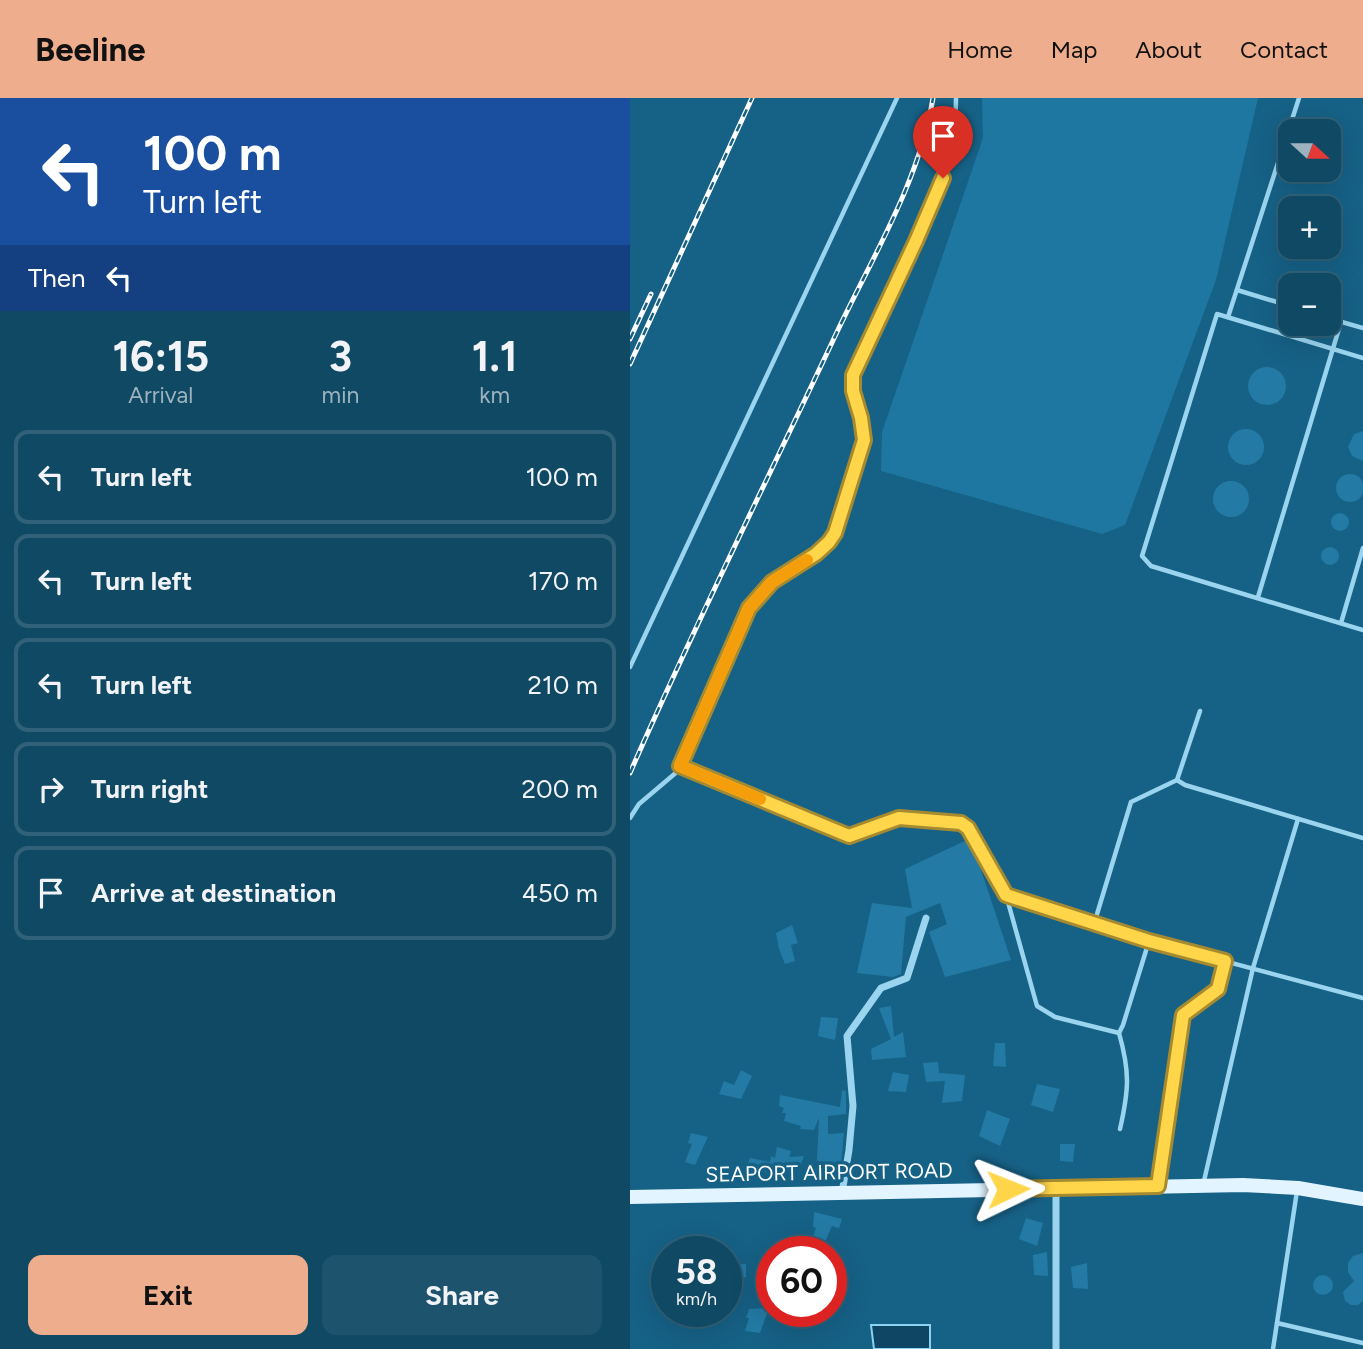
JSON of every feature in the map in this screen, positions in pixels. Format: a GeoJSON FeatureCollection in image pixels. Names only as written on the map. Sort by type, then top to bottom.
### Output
{"type":"FeatureCollection","features":[{"type":"Feature","properties":{"kind":"main road","name":"SEAPORT AIRPORT ROAD"},"geometry":{"type":"LineString","coordinates":[[630,1197],[1203,1186],[1298,1188],[1363,1199]]}},
{"type":"Feature","properties":{"kind":"street"},"geometry":{"type":"LineString","coordinates":[[842,1194],[853,1106],[847,1036],[881,988],[907,978],[926,918]]}},
{"type":"Feature","properties":{"kind":"street"},"geometry":{"type":"LineString","coordinates":[[1056,1188],[1056,1349]]}},
{"type":"Feature","properties":{"kind":"lane"},"geometry":{"type":"LineString","coordinates":[[630,667],[897,98]]}},
{"type":"Feature","properties":{"kind":"lane"},"geometry":{"type":"LineString","coordinates":[[630,818],[639,804],[678,771],[749,608],[772,582],[824,547],[839,522],[864,440],[853,391],[853,375],[943,178],[952,146],[956,98]]}},
{"type":"Feature","properties":{"kind":"lane"},"geometry":{"type":"LineString","coordinates":[[1228,317],[1299,98]]}},
{"type":"Feature","properties":{"kind":"lane"},"geometry":{"type":"LineString","coordinates":[[1237,290],[1278,302]]}},
{"type":"Feature","properties":{"kind":"lane"},"geometry":{"type":"LineString","coordinates":[[1363,358],[1217,314],[1142,556],[1151,566],[1363,630]]}},
{"type":"Feature","properties":{"kind":"lane"},"geometry":{"type":"LineString","coordinates":[[1341,322],[1363,328]]}},
{"type":"Feature","properties":{"kind":"lane"},"geometry":{"type":"LineString","coordinates":[[1258,597],[1336,336]]}},
{"type":"Feature","properties":{"kind":"lane"},"geometry":{"type":"LineString","coordinates":[[1342,623],[1363,548]]}},
{"type":"Feature","properties":{"kind":"lane"},"geometry":{"type":"LineString","coordinates":[[1094,924],[1131,802],[1177,780],[1200,711]]}},
{"type":"Feature","properties":{"kind":"lane"},"geometry":{"type":"LineString","coordinates":[[680,766],[849,836],[899,818],[961,823],[968,828],[1006,895],[1037,1006],[1055,1017],[1119,1032]]}},
{"type":"Feature","properties":{"kind":"lane"},"geometry":{"type":"LineString","coordinates":[[1177,780],[1185,785],[1363,838]]}},
{"type":"Feature","properties":{"kind":"lane"},"geometry":{"type":"LineString","coordinates":[[1203,1186],[1253,968],[1298,819]]}},
{"type":"Feature","properties":{"kind":"lane"},"geometry":{"type":"LineString","coordinates":[[1006,895],[1149,941],[1363,998]]}},
{"type":"Feature","properties":{"kind":"lane"},"geometry":{"type":"LineString","coordinates":[[1120,1129],[1127,1098],[1128,1065],[1119,1032],[1149,941]]}},
{"type":"Feature","properties":{"kind":"lane"},"geometry":{"type":"LineString","coordinates":[[1158,1186],[1183,1015],[1218,989],[1225,961]]}},
{"type":"Feature","properties":{"kind":"lane"},"geometry":{"type":"LineString","coordinates":[[1273,1349],[1298,1188]]}},
{"type":"Feature","properties":{"kind":"lane"},"geometry":{"type":"LineString","coordinates":[[1277,1324],[1363,1343]]}},
{"type":"Feature","properties":{"kind":"shaded area"},"geometry":{"type":"Polygon","coordinates":[[[982,98],[1258,98],[1216,280],[1125,525],[1102,534],[881,471],[882,432],[983,138],[982,98]]]}},
{"type":"Feature","properties":{"kind":"shaded area"},"geometry":{"type":"Polygon","coordinates":[[[871,1325],[930,1325],[930,1349],[874,1349],[871,1325]]]}},
{"type":"Feature","properties":{"kind":"building"},"geometry":{"type":"Polygon","coordinates":[[[1267,367],[1280,373],[1286,386],[1280,399],[1267,405],[1254,399],[1248,386],[1254,373],[1267,367]]]}},
{"type":"Feature","properties":{"kind":"building"},"geometry":{"type":"Polygon","coordinates":[[[1246,429],[1259,434],[1264,447],[1259,460],[1246,465],[1233,460],[1228,447],[1233,434],[1246,429]]]}},
{"type":"Feature","properties":{"kind":"building"},"geometry":{"type":"Polygon","coordinates":[[[1363,431],[1363,461],[1352,456],[1348,447],[1354,434],[1363,431]]]}},
{"type":"Feature","properties":{"kind":"building"},"geometry":{"type":"Polygon","coordinates":[[[1350,474],[1360,478],[1364,488],[1360,498],[1350,502],[1340,498],[1336,488],[1340,478],[1350,474]]]}},
{"type":"Feature","properties":{"kind":"building"},"geometry":{"type":"Polygon","coordinates":[[[1231,481],[1244,486],[1249,499],[1244,512],[1231,517],[1218,512],[1213,499],[1218,486],[1231,481]]]}},
{"type":"Feature","properties":{"kind":"building"},"geometry":{"type":"Polygon","coordinates":[[[1336,513],[1344,513],[1349,522],[1347,529],[1336,531],[1331,526],[1331,518],[1336,513]]]}},
{"type":"Feature","properties":{"kind":"building"},"geometry":{"type":"Polygon","coordinates":[[[1330,547],[1336,550],[1339,556],[1336,562],[1330,565],[1324,562],[1321,556],[1324,550],[1330,547]]]}},
{"type":"Feature","properties":{"kind":"building"},"geometry":{"type":"Polygon","coordinates":[[[969,839],[1011,960],[945,977],[929,932],[947,924],[940,903],[906,917],[901,974],[893,977],[857,973],[872,903],[912,908],[905,869],[969,839]]]}},
{"type":"Feature","properties":{"kind":"building"},"geometry":{"type":"Polygon","coordinates":[[[792,925],[798,943],[791,945],[795,961],[785,964],[776,933],[792,925]]]}},
{"type":"Feature","properties":{"kind":"building"},"geometry":{"type":"Polygon","coordinates":[[[891,1006],[894,1037],[903,1032],[906,1057],[872,1060],[871,1049],[891,1039],[879,1008],[891,1006]]]}},
{"type":"Feature","properties":{"kind":"building"},"geometry":{"type":"Polygon","coordinates":[[[821,1017],[838,1018],[835,1040],[818,1036],[821,1017]]]}},
{"type":"Feature","properties":{"kind":"building"},"geometry":{"type":"Polygon","coordinates":[[[995,1043],[1005,1043],[1006,1067],[993,1066],[995,1043]]]}},
{"type":"Feature","properties":{"kind":"building"},"geometry":{"type":"Polygon","coordinates":[[[938,1062],[939,1073],[965,1075],[962,1101],[942,1103],[945,1081],[926,1082],[923,1063],[938,1062]]]}},
{"type":"Feature","properties":{"kind":"building"},"geometry":{"type":"Polygon","coordinates":[[[741,1070],[752,1076],[741,1099],[719,1094],[724,1081],[734,1085],[741,1070]]]}},
{"type":"Feature","properties":{"kind":"building"},"geometry":{"type":"Polygon","coordinates":[[[893,1072],[909,1075],[906,1092],[888,1091],[893,1072]]]}},
{"type":"Feature","properties":{"kind":"building"},"geometry":{"type":"Polygon","coordinates":[[[1037,1084],[1060,1089],[1053,1112],[1031,1105],[1037,1084]]]}},
{"type":"Feature","properties":{"kind":"building"},"geometry":{"type":"Polygon","coordinates":[[[842,1090],[846,1091],[846,1114],[828,1116],[828,1134],[844,1133],[841,1164],[817,1161],[819,1118],[814,1130],[800,1129],[801,1126],[784,1121],[786,1113],[782,1113],[784,1108],[779,1106],[780,1095],[840,1107],[842,1090]]]}},
{"type":"Feature","properties":{"kind":"building"},"geometry":{"type":"Polygon","coordinates":[[[987,1110],[1010,1119],[1000,1146],[979,1136],[987,1110]]]}},
{"type":"Feature","properties":{"kind":"building"},"geometry":{"type":"Polygon","coordinates":[[[691,1133],[708,1137],[695,1165],[685,1162],[692,1144],[688,1143],[691,1133]]]}},
{"type":"Feature","properties":{"kind":"building"},"geometry":{"type":"Polygon","coordinates":[[[1060,1144],[1075,1144],[1073,1162],[1060,1161],[1060,1144]]]}},
{"type":"Feature","properties":{"kind":"building"},"geometry":{"type":"Polygon","coordinates":[[[777,1147],[791,1151],[789,1157],[804,1156],[799,1170],[786,1169],[785,1173],[745,1171],[750,1158],[770,1162],[771,1156],[775,1158],[777,1147]]]}},
{"type":"Feature","properties":{"kind":"building"},"geometry":{"type":"Polygon","coordinates":[[[814,1212],[842,1219],[839,1228],[832,1226],[828,1236],[813,1236],[816,1228],[813,1227],[814,1212]]]}},
{"type":"Feature","properties":{"kind":"building"},"geometry":{"type":"Polygon","coordinates":[[[1026,1218],[1043,1223],[1037,1246],[1019,1239],[1026,1218]]]}},
{"type":"Feature","properties":{"kind":"building"},"geometry":{"type":"Polygon","coordinates":[[[1047,1252],[1048,1276],[1034,1275],[1033,1255],[1047,1252]]]}},
{"type":"Feature","properties":{"kind":"building"},"geometry":{"type":"Polygon","coordinates":[[[1363,1253],[1363,1301],[1358,1305],[1351,1305],[1345,1301],[1343,1292],[1354,1281],[1348,1272],[1348,1263],[1353,1256],[1363,1253]]]}},
{"type":"Feature","properties":{"kind":"building"},"geometry":{"type":"Polygon","coordinates":[[[1087,1263],[1088,1289],[1073,1288],[1071,1267],[1087,1263]]]}},
{"type":"Feature","properties":{"kind":"building"},"geometry":{"type":"Polygon","coordinates":[[[742,1264],[746,1264],[746,1277],[742,1278],[742,1264]]]}},
{"type":"Feature","properties":{"kind":"building"},"geometry":{"type":"Polygon","coordinates":[[[1319,1275],[1327,1275],[1333,1285],[1327,1295],[1319,1295],[1313,1289],[1313,1281],[1319,1275]]]}},
{"type":"Feature","properties":{"kind":"building"},"geometry":{"type":"Polygon","coordinates":[[[749,1309],[756,1309],[756,1327],[762,1327],[760,1333],[745,1331],[749,1309]]]}},
{"type":"Feature","properties":{"kind":"railway"},"geometry":{"type":"LineString","coordinates":[[630,364],[752,98]]}},
{"type":"Feature","properties":{"kind":"railway"},"geometry":{"type":"LineString","coordinates":[[630,773],[706,607],[893,218],[917,159],[933,98]]}},
{"type":"Feature","properties":{"kind":"railway"},"geometry":{"type":"LineString","coordinates":[[630,339],[651,294]]}},
{"type":"Feature","properties":{"kind":"slow traffic"},"geometry":{"type":"LineString","coordinates":[[760,799],[680,766],[749,608],[772,582],[807,560]]}},
{"type":"Feature","properties":{"kind":"route"},"geometry":{"type":"LineString","coordinates":[[943,178],[853,375],[853,391],[864,440],[835,533],[816,554],[772,582],[749,608],[680,766],[849,836],[899,818],[961,823],[968,828],[1006,895],[1149,941],[1225,961],[1218,989],[1183,1015],[1158,1186],[1008,1189]]}}]}
